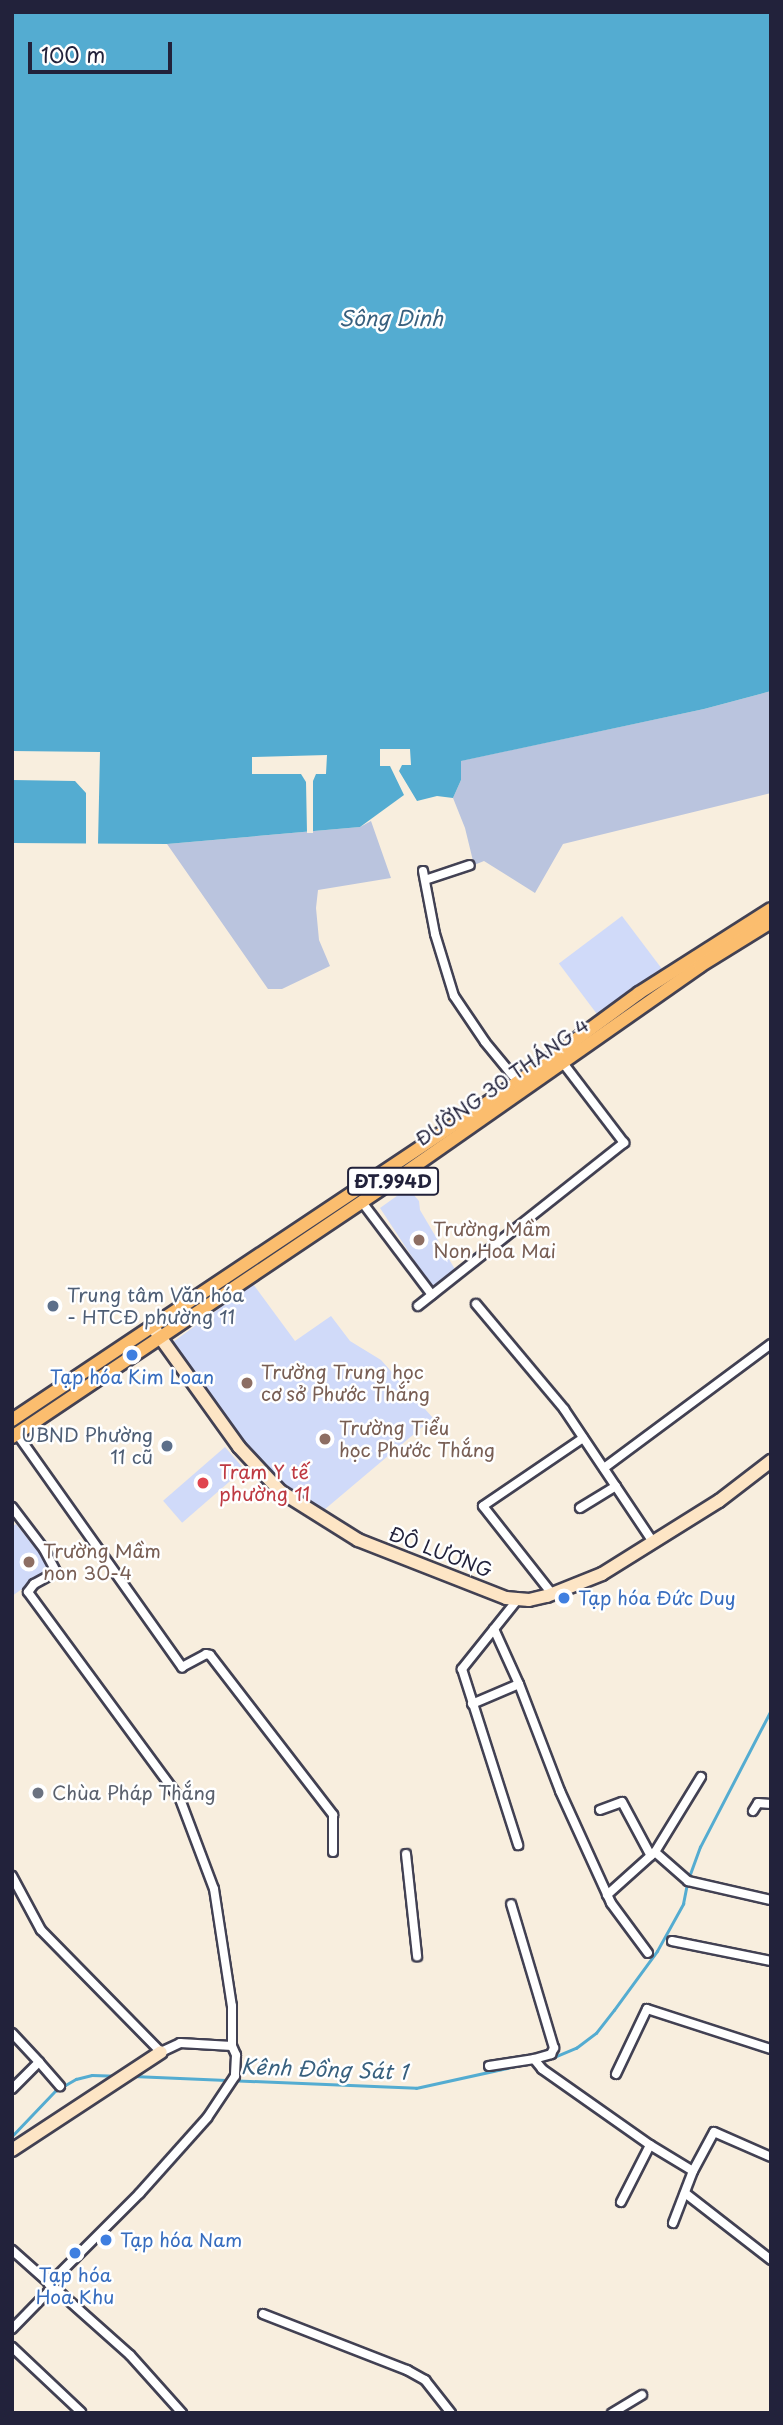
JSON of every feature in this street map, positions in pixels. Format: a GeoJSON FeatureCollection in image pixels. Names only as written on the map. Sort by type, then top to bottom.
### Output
{"type":"FeatureCollection","features":[{"type":"Feature","properties":{"kind":"main road","name":"ĐƯỜNG 30 THÁNG 4"},"geometry":{"type":"LineString","coordinates":[[15,1435],[392,1182],[629,1008],[771,909]]}},
{"type":"Feature","properties":{"kind":"main road","name":"ĐƯỜNG 30 THÁNG 4"},"geometry":{"type":"LineString","coordinates":[[629,1008],[771,922]]}},
{"type":"Feature","properties":{"kind":"main road","name":"ĐƯỜNG 30 THÁNG 4"},"geometry":{"type":"LineString","coordinates":[[12,1420],[385,1169],[522,1086]]}},
{"type":"Feature","properties":{"kind":"main road"},"geometry":{"type":"LineString","coordinates":[[385,1169],[392,1182]]}},
{"type":"Feature","properties":{"kind":"street"},"geometry":{"type":"LineString","coordinates":[[470,865],[424,876],[435,934],[454,996],[485,1042],[522,1086]]}},
{"type":"Feature","properties":{"kind":"street"},"geometry":{"type":"LineString","coordinates":[[418,1306],[624,1143],[560,1059]]}},
{"type":"Feature","properties":{"kind":"street"},"geometry":{"type":"LineString","coordinates":[[362,1202],[432,1295]]}},
{"type":"Feature","properties":{"kind":"street"},"geometry":{"type":"LineString","coordinates":[[476,1304],[564,1409],[653,1542]]}},
{"type":"Feature","properties":{"kind":"street","name":"ĐÔ LƯƠNG"},"geometry":{"type":"LineString","coordinates":[[153,1327],[239,1447],[280,1491],[358,1540],[478,1589],[518,1599],[553,1594],[602,1574],[719,1501],[771,1461]]}},
{"type":"Feature","properties":{"kind":"street"},"geometry":{"type":"LineString","coordinates":[[604,1468],[771,1343]]}},
{"type":"Feature","properties":{"kind":"street"},"geometry":{"type":"LineString","coordinates":[[15,1435],[182,1667],[206,1654],[210,1655],[332,1815],[333,1853]]}},
{"type":"Feature","properties":{"kind":"street"},"geometry":{"type":"LineString","coordinates":[[553,1594],[482,1506],[583,1438]]}},
{"type":"Feature","properties":{"kind":"street"},"geometry":{"type":"LineString","coordinates":[[580,1508],[616,1486]]}},
{"type":"Feature","properties":{"kind":"street"},"geometry":{"type":"LineString","coordinates":[[12,1507],[44,1549],[56,1572],[34,1584],[28,1592],[180,1799],[214,1889],[232,2006],[232,2046],[236,2055],[235,2076],[206,2118],[140,2193],[12,2329]]}},
{"type":"Feature","properties":{"kind":"street"},"geometry":{"type":"LineString","coordinates":[[518,1599],[462,1669],[518,1846]]}},
{"type":"Feature","properties":{"kind":"street"},"geometry":{"type":"LineString","coordinates":[[494,1629],[607,1895],[648,1954]]}},
{"type":"Feature","properties":{"kind":"street"},"geometry":{"type":"LineString","coordinates":[[472,1704],[519,1684]]}},
{"type":"Feature","properties":{"kind":"street"},"geometry":{"type":"LineString","coordinates":[[607,1895],[653,1854],[701,1777]]}},
{"type":"Feature","properties":{"kind":"street"},"geometry":{"type":"LineString","coordinates":[[600,1810],[622,1802],[653,1854],[688,1881],[771,1900]]}},
{"type":"Feature","properties":{"kind":"street"},"geometry":{"type":"LineString","coordinates":[[752,1811],[758,1803],[771,1804]]}},
{"type":"Feature","properties":{"kind":"street"},"geometry":{"type":"LineString","coordinates":[[407,1854],[417,1956]]}},
{"type":"Feature","properties":{"kind":"street"},"geometry":{"type":"LineString","coordinates":[[12,1876],[41,1930],[161,2052]]}},
{"type":"Feature","properties":{"kind":"street"},"geometry":{"type":"LineString","coordinates":[[489,2066],[535,2060],[551,2054],[554,2043],[511,1904]]}},
{"type":"Feature","properties":{"kind":"street"},"geometry":{"type":"LineString","coordinates":[[672,1941],[771,1961]]}},
{"type":"Feature","properties":{"kind":"street"},"geometry":{"type":"LineString","coordinates":[[616,2074],[647,2009],[771,2049]]}},
{"type":"Feature","properties":{"kind":"street"},"geometry":{"type":"LineString","coordinates":[[12,2033],[60,2087]]}},
{"type":"Feature","properties":{"kind":"street"},"geometry":{"type":"LineString","coordinates":[[12,2150],[161,2052],[180,2043],[232,2046]]}},
{"type":"Feature","properties":{"kind":"street"},"geometry":{"type":"LineString","coordinates":[[535,2060],[542,2070],[650,2145],[693,2171]]}},
{"type":"Feature","properties":{"kind":"street"},"geometry":{"type":"LineString","coordinates":[[12,2089],[39,2062]]}},
{"type":"Feature","properties":{"kind":"street"},"geometry":{"type":"LineString","coordinates":[[673,2223],[693,2171],[714,2132],[771,2157]]}},
{"type":"Feature","properties":{"kind":"street"},"geometry":{"type":"LineString","coordinates":[[621,2202],[650,2145]]}},
{"type":"Feature","properties":{"kind":"street"},"geometry":{"type":"LineString","coordinates":[[685,2193],[771,2260]]}},
{"type":"Feature","properties":{"kind":"street"},"geometry":{"type":"LineString","coordinates":[[12,2250],[130,2355],[183,2413]]}},
{"type":"Feature","properties":{"kind":"street"},"geometry":{"type":"LineString","coordinates":[[263,2314],[407,2370],[425,2380],[451,2413]]}},
{"type":"Feature","properties":{"kind":"street"},"geometry":{"type":"LineString","coordinates":[[12,2347],[81,2412]]}},
{"type":"Feature","properties":{"kind":"street"},"geometry":{"type":"LineString","coordinates":[[612,2413],[642,2395]]}},
{"type":"Feature","properties":{"kind":"shaded area"},"geometry":{"type":"Polygon","coordinates":[[[771,691],[771,793],[563,844],[535,893],[484,861],[474,865],[465,828],[453,798],[461,780],[460,761],[704,709],[771,691]]]}},
{"type":"Feature","properties":{"kind":"shaded area"},"geometry":{"type":"Polygon","coordinates":[[[371,821],[391,878],[318,890],[316,908],[319,940],[330,966],[282,989],[268,989],[167,844],[360,827],[371,821]]]}},
{"type":"Feature","properties":{"kind":"shaded area"},"geometry":{"type":"Polygon","coordinates":[[[622,916],[664,971],[600,1019],[559,964],[622,916]]]}},
{"type":"Feature","properties":{"kind":"shaded area","name":"Trường Mầm Non Hoa Mai"},"geometry":{"type":"Polygon","coordinates":[[[408,1188],[419,1201],[420,1210],[456,1271],[433,1289],[380,1208],[408,1188]]]}},
{"type":"Feature","properties":{"kind":"shaded area","name":"Trường Tiểu học Phước Thắng"},"geometry":{"type":"Polygon","coordinates":[[[253,1284],[295,1341],[331,1316],[350,1341],[381,1360],[433,1418],[324,1510],[269,1475],[251,1454],[233,1424],[173,1342],[253,1284]]]}},
{"type":"Feature","properties":{"kind":"shaded area","name":"Trạm Y tế phường 11"},"geometry":{"type":"Polygon","coordinates":[[[225,1447],[244,1469],[182,1523],[163,1501],[225,1447]]]}},
{"type":"Feature","properties":{"kind":"shaded area","name":"Trường Mầm non 30-4"},"geometry":{"type":"Polygon","coordinates":[[[16,1524],[48,1564],[48,1571],[12,1596],[12,1527],[16,1524]]]}},
{"type":"Feature","properties":{"kind":"water","name":"Sông Dinh"},"geometry":{"type":"Polygon","coordinates":[[[12,12],[771,12],[771,691],[704,709],[461,761],[461,780],[453,798],[437,796],[417,801],[399,771],[402,765],[411,765],[410,749],[380,749],[380,766],[390,766],[404,795],[360,827],[167,844],[12,843],[12,12]]]}},
{"type":"Feature","properties":{"kind":"pier"},"geometry":{"type":"Polygon","coordinates":[[[12,751],[100,752],[98,844],[86,844],[86,793],[75,781],[12,780],[12,751]]]}},
{"type":"Feature","properties":{"kind":"pier"},"geometry":{"type":"Polygon","coordinates":[[[327,755],[326,774],[316,774],[313,781],[313,833],[307,833],[306,782],[301,774],[252,774],[252,757],[327,755]]]}},
{"type":"Feature","properties":{"kind":"waterway","name":"Kênh Đồng Sát 1"},"geometry":{"type":"LineString","coordinates":[[689,1877],[700,1847],[771,1710]]}},
{"type":"Feature","properties":{"kind":"waterway","name":"Kênh Đồng Sát 1"},"geometry":{"type":"LineString","coordinates":[[552,2058],[576,2048],[596,2033],[614,2010],[657,1951],[683,1904],[687,1884]]}},
{"type":"Feature","properties":{"kind":"waterway","name":"Kênh Đồng Sát 1"},"geometry":{"type":"LineString","coordinates":[[133,2076],[416,2088],[525,2064]]}},
{"type":"Feature","properties":{"kind":"waterway","name":"Kênh Đồng Sát 1"},"geometry":{"type":"LineString","coordinates":[[12,2136],[55,2091],[76,2079],[92,2075],[115,2076]]}},
{"type":"Feature","properties":{"kind":"place","name":"Trường Mầm Non Hoa Mai"},"geometry":{"type":"Point","coordinates":[419,1240]}},
{"type":"Feature","properties":{"kind":"place","name":"Trung tâm Văn hóa - HTCĐ phường 11"},"geometry":{"type":"Point","coordinates":[53,1306]}},
{"type":"Feature","properties":{"kind":"place","name":"Tạp hóa Kim Loan"},"geometry":{"type":"Point","coordinates":[132,1355]}},
{"type":"Feature","properties":{"kind":"place","name":"Trường Trung học cơ sở Phước Thắng"},"geometry":{"type":"Point","coordinates":[247,1383]}},
{"type":"Feature","properties":{"kind":"place","name":"Trường Tiểu học Phước Thắng"},"geometry":{"type":"Point","coordinates":[325,1439]}},
{"type":"Feature","properties":{"kind":"place","name":"UBND Phường 11 cũ"},"geometry":{"type":"Point","coordinates":[167,1446]}},
{"type":"Feature","properties":{"kind":"place","name":"Trạm Y tế phường 11"},"geometry":{"type":"Point","coordinates":[203,1483]}},
{"type":"Feature","properties":{"kind":"place","name":"Trường Mầm non 30-4"},"geometry":{"type":"Point","coordinates":[29,1562]}},
{"type":"Feature","properties":{"kind":"place","name":"Tạp hóa Đức Duy"},"geometry":{"type":"Point","coordinates":[564,1598]}},
{"type":"Feature","properties":{"kind":"place","name":"Chùa Pháp Thắng"},"geometry":{"type":"Point","coordinates":[38,1793]}},
{"type":"Feature","properties":{"kind":"place","name":"Tạp hóa Nam"},"geometry":{"type":"Point","coordinates":[106,2240]}},
{"type":"Feature","properties":{"kind":"place","name":"Tạp hóa Hoa Khu"},"geometry":{"type":"Point","coordinates":[75,2253]}}]}
